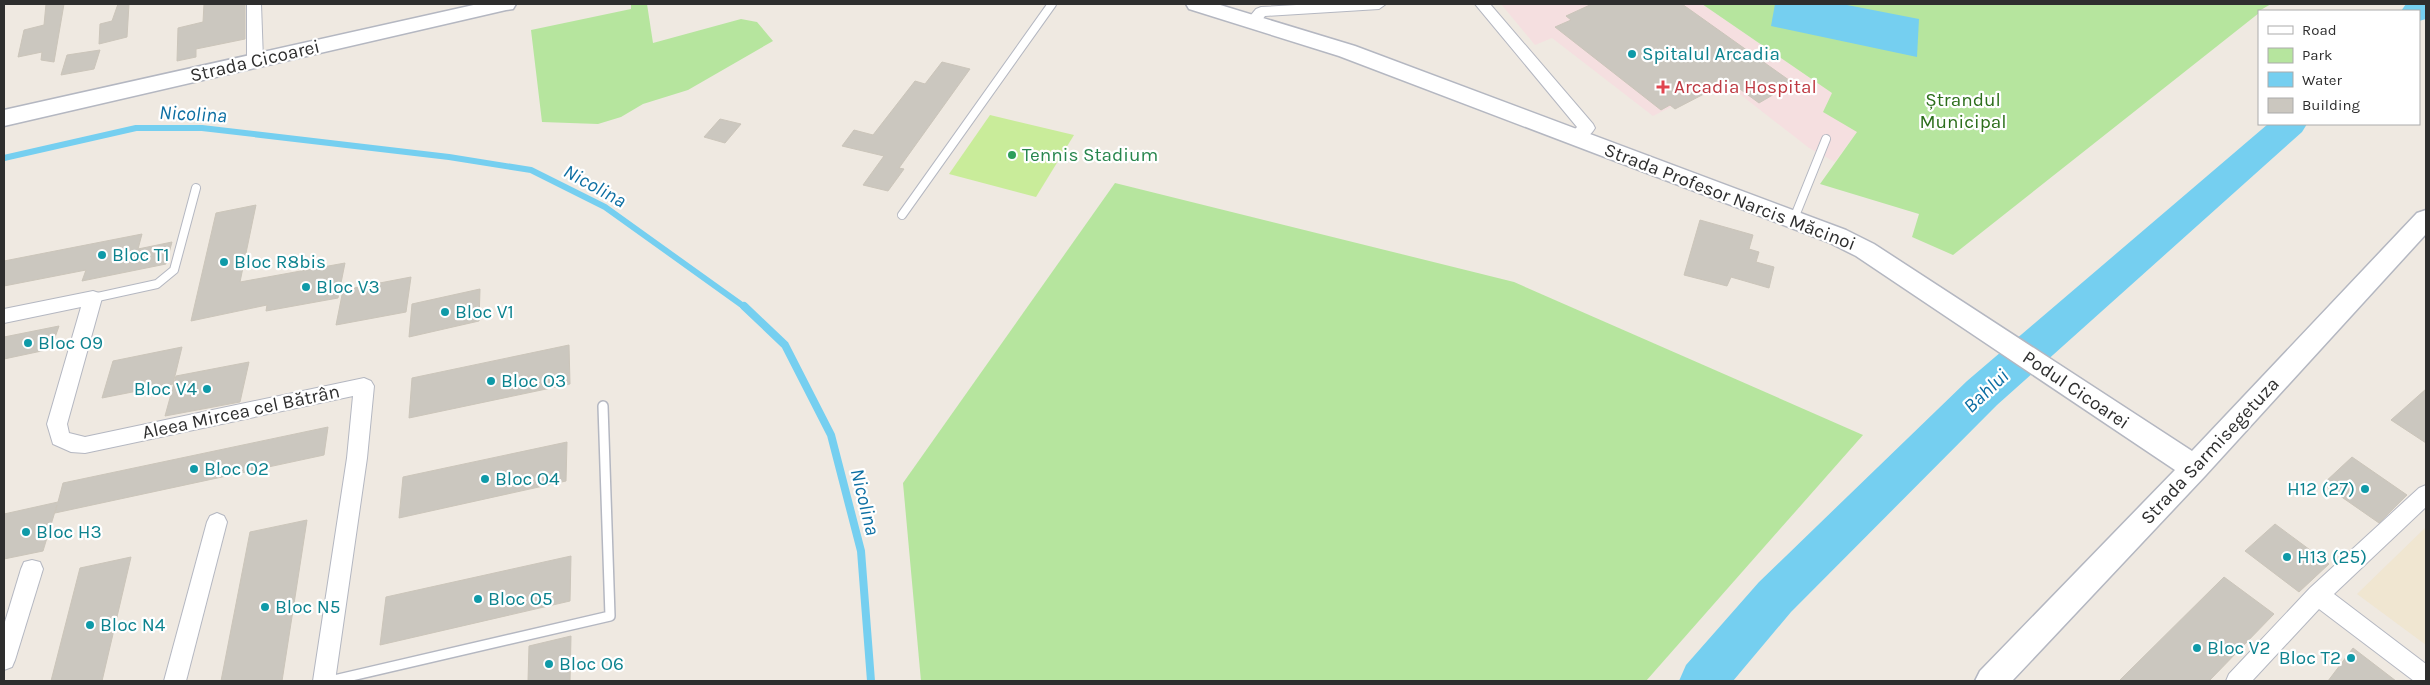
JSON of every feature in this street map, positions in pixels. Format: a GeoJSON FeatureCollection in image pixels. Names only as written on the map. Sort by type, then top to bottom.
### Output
{"type":"FeatureCollection","features":[{"type":"Feature","properties":{"kind":"street"},"geometry":{"type":"LineString","coordinates":[[254,4],[255,60]]}},
{"type":"Feature","properties":{"kind":"street","name":"Strada Cicoarei"},"geometry":{"type":"LineString","coordinates":[[4,118],[506,4]]}},
{"type":"Feature","properties":{"kind":"street"},"geometry":{"type":"LineString","coordinates":[[1196,4],[1254,21],[1261,12],[1379,4]]}},
{"type":"Feature","properties":{"kind":"street","name":"Strada Profesor Narcis Măcinoi"},"geometry":{"type":"LineString","coordinates":[[1482,4],[1587,128],[1575,137]]}},
{"type":"Feature","properties":{"kind":"street","name":"Strada Profesor Narcis Măcinoi"},"geometry":{"type":"LineString","coordinates":[[1254,21],[1347,51],[1836,236],[1865,250],[1958,311]]}},
{"type":"Feature","properties":{"kind":"street","name":"Strada Sarmisegetuza"},"geometry":{"type":"LineString","coordinates":[[1991,681],[2195,468],[2426,219]]}},
{"type":"Feature","properties":{"kind":"street"},"geometry":{"type":"LineString","coordinates":[[4,316],[93,298]]}},
{"type":"Feature","properties":{"kind":"street","name":"Aleea Mircea cel Bătrân"},"geometry":{"type":"LineString","coordinates":[[93,298],[58,424],[60,438],[71,444],[86,445],[364,386],[356,465],[324,681]]}},
{"type":"Feature","properties":{"kind":"street","name":"Podul Cicoarei"},"geometry":{"type":"LineString","coordinates":[[1958,311],[2195,468]]}},
{"type":"Feature","properties":{"kind":"street"},"geometry":{"type":"LineString","coordinates":[[2237,681],[2318,595],[2426,494]]}},
{"type":"Feature","properties":{"kind":"street"},"geometry":{"type":"LineString","coordinates":[[175,681],[217,522]]}},
{"type":"Feature","properties":{"kind":"street"},"geometry":{"type":"LineString","coordinates":[[4,660],[32,568]]}},
{"type":"Feature","properties":{"kind":"street"},"geometry":{"type":"LineString","coordinates":[[2318,595],[2426,677]]}},
{"type":"Feature","properties":{"kind":"lane"},"geometry":{"type":"LineString","coordinates":[[902,215],[1052,4]]}},
{"type":"Feature","properties":{"kind":"lane"},"geometry":{"type":"LineString","coordinates":[[1793,221],[1805,196],[1826,139]]}},
{"type":"Feature","properties":{"kind":"lane"},"geometry":{"type":"LineString","coordinates":[[93,298],[157,284],[174,270],[196,188]]}},
{"type":"Feature","properties":{"kind":"lane"},"geometry":{"type":"LineString","coordinates":[[330,681],[610,616],[603,406]]}},
{"type":"Feature","properties":{"kind":"shaded area","name":"Arcadia Hospital"},"geometry":{"type":"Polygon","coordinates":[[[1501,4],[1702,4],[1832,93],[1857,132],[1835,162],[1809,148],[1723,81],[1653,116],[1552,38],[1535,45],[1501,4]]]}},
{"type":"Feature","properties":{"kind":"shaded area"},"geometry":{"type":"Polygon","coordinates":[[[2426,527],[2426,645],[2357,594],[2426,527]]]}},
{"type":"Feature","properties":{"kind":"green space"},"geometry":{"type":"Polygon","coordinates":[[[631,4],[647,4],[653,43],[741,19],[757,22],[773,41],[688,90],[643,104],[621,117],[598,124],[542,122],[531,30],[631,9],[631,4]]]}},
{"type":"Feature","properties":{"kind":"green space","name":"Ștrandul Municipal"},"geometry":{"type":"Polygon","coordinates":[[[1702,4],[2271,4],[2258,10],[2258,14],[1953,255],[1912,237],[1919,214],[1820,184],[1857,132],[1823,112],[1832,93],[1702,4]]]}},
{"type":"Feature","properties":{"kind":"green space","name":"Tennis Stadium"},"geometry":{"type":"Polygon","coordinates":[[[990,115],[1074,135],[1036,197],[949,174],[990,115]]]}},
{"type":"Feature","properties":{"kind":"green space"},"geometry":{"type":"Polygon","coordinates":[[[1115,183],[1514,282],[1863,435],[1646,681],[921,681],[903,483],[1115,183]]]}},
{"type":"Feature","properties":{"kind":"water"},"geometry":{"type":"Polygon","coordinates":[[[1775,4],[1842,4],[1919,19],[1917,57],[1771,26],[1775,4]]]}},
{"type":"Feature","properties":{"kind":"building"},"geometry":{"type":"Polygon","coordinates":[[[46,4],[64,4],[54,62],[41,60],[42,52],[18,57],[24,30],[44,25],[46,4]]]}},
{"type":"Feature","properties":{"kind":"building"},"geometry":{"type":"Polygon","coordinates":[[[118,4],[129,4],[127,37],[99,44],[100,24],[112,21],[118,4]]]}},
{"type":"Feature","properties":{"kind":"building"},"geometry":{"type":"Polygon","coordinates":[[[204,4],[245,4],[245,39],[196,49],[196,57],[177,61],[178,28],[203,22],[204,4]]]}},
{"type":"Feature","properties":{"kind":"building","name":"Arcadia Hospital"},"geometry":{"type":"Polygon","coordinates":[[[1592,4],[1682,4],[1793,83],[1759,103],[1729,81],[1675,109],[1670,105],[1661,110],[1555,27],[1571,20],[1566,16],[1592,4]]]}},
{"type":"Feature","properties":{"kind":"building"},"geometry":{"type":"Polygon","coordinates":[[[100,50],[94,69],[61,75],[67,55],[100,50]]]}},
{"type":"Feature","properties":{"kind":"building"},"geometry":{"type":"Polygon","coordinates":[[[942,62],[970,69],[899,168],[904,169],[888,191],[863,185],[884,156],[842,146],[854,130],[873,135],[915,81],[925,84],[942,62]]]}},
{"type":"Feature","properties":{"kind":"building"},"geometry":{"type":"Polygon","coordinates":[[[720,119],[741,124],[725,143],[704,137],[720,119]]]}},
{"type":"Feature","properties":{"kind":"building"},"geometry":{"type":"Polygon","coordinates":[[[256,205],[240,282],[345,263],[338,298],[266,311],[267,305],[191,321],[216,213],[256,205]]]}},
{"type":"Feature","properties":{"kind":"building"},"geometry":{"type":"Polygon","coordinates":[[[1700,220],[1753,235],[1749,249],[1759,252],[1756,262],[1774,267],[1769,288],[1731,277],[1727,286],[1684,275],[1700,220]]]}},
{"type":"Feature","properties":{"kind":"building","name":"Bloc T1"},"geometry":{"type":"Polygon","coordinates":[[[142,234],[138,249],[172,242],[166,264],[82,281],[86,270],[4,286],[4,261],[142,234]]]}},
{"type":"Feature","properties":{"kind":"building"},"geometry":{"type":"Polygon","coordinates":[[[411,277],[406,312],[336,325],[343,290],[411,277]]]}},
{"type":"Feature","properties":{"kind":"building","name":"Bloc V1"},"geometry":{"type":"Polygon","coordinates":[[[480,289],[479,321],[409,337],[412,304],[480,289]]]}},
{"type":"Feature","properties":{"kind":"building","name":"Bloc O9"},"geometry":{"type":"Polygon","coordinates":[[[59,326],[51,349],[4,359],[4,337],[59,326]]]}},
{"type":"Feature","properties":{"kind":"building","name":"Bloc O3"},"geometry":{"type":"Polygon","coordinates":[[[569,345],[570,384],[409,418],[412,378],[569,345]]]}},
{"type":"Feature","properties":{"kind":"building"},"geometry":{"type":"Polygon","coordinates":[[[182,347],[173,384],[102,398],[113,361],[182,347]]]}},
{"type":"Feature","properties":{"kind":"building","name":"Bloc V4"},"geometry":{"type":"Polygon","coordinates":[[[249,362],[240,402],[165,416],[176,376],[249,362]]]}},
{"type":"Feature","properties":{"kind":"building"},"geometry":{"type":"Polygon","coordinates":[[[2426,389],[2426,443],[2391,420],[2426,389]]]}},
{"type":"Feature","properties":{"kind":"building","name":"Bloc O2"},"geometry":{"type":"Polygon","coordinates":[[[328,427],[324,455],[55,513],[57,505],[43,551],[4,559],[4,514],[58,502],[63,483],[328,427]]]}},
{"type":"Feature","properties":{"kind":"building","name":"Bloc O4"},"geometry":{"type":"Polygon","coordinates":[[[567,442],[566,481],[399,518],[403,477],[567,442]]]}},
{"type":"Feature","properties":{"kind":"building","name":"H12 (27)"},"geometry":{"type":"Polygon","coordinates":[[[2352,457],[2407,495],[2379,523],[2323,484],[2352,457]]]}},
{"type":"Feature","properties":{"kind":"building","name":"Bloc N5"},"geometry":{"type":"Polygon","coordinates":[[[307,520],[282,681],[221,681],[250,532],[307,520]]]}},
{"type":"Feature","properties":{"kind":"building","name":"H13 (25)"},"geometry":{"type":"Polygon","coordinates":[[[2275,524],[2329,564],[2299,592],[2245,551],[2275,524]]]}},
{"type":"Feature","properties":{"kind":"building","name":"Bloc O5"},"geometry":{"type":"Polygon","coordinates":[[[571,556],[570,601],[380,645],[386,597],[571,556]]]}},
{"type":"Feature","properties":{"kind":"building","name":"Bloc N4"},"geometry":{"type":"Polygon","coordinates":[[[131,557],[102,681],[51,681],[80,568],[131,557]]]}},
{"type":"Feature","properties":{"kind":"building","name":"Bloc V2"},"geometry":{"type":"Polygon","coordinates":[[[2224,577],[2274,614],[2209,681],[2119,681],[2224,577]]]}},
{"type":"Feature","properties":{"kind":"building","name":"Bloc O6"},"geometry":{"type":"Polygon","coordinates":[[[571,636],[570,681],[528,681],[529,646],[571,636]]]}},
{"type":"Feature","properties":{"kind":"building","name":"Bloc T2"},"geometry":{"type":"Polygon","coordinates":[[[2353,648],[2396,681],[2328,681],[2353,648]]]}},
{"type":"Feature","properties":{"kind":"waterway","name":"Bahlui"},"geometry":{"type":"LineString","coordinates":[[2418,10],[2425,4]]}},
{"type":"Feature","properties":{"kind":"waterway","name":"Bahlui"},"geometry":{"type":"LineString","coordinates":[[1703,681],[1775,597],[1982,393],[2289,125]]}},
{"type":"Feature","properties":{"kind":"waterway","name":"Nicolina"},"geometry":{"type":"LineString","coordinates":[[4,158],[136,128],[202,128],[449,157],[531,170],[605,207],[746,308]]}},
{"type":"Feature","properties":{"kind":"waterway","name":"Nicolina"},"geometry":{"type":"LineString","coordinates":[[744,306],[785,345],[831,435],[861,551],[871,681]]}},
{"type":"Feature","properties":{"kind":"place","name":"Spitalul Arcadia"},"geometry":{"type":"Point","coordinates":[1632,54]}},
{"type":"Feature","properties":{"kind":"place","name":"Arcadia Hospital"},"geometry":{"type":"Point","coordinates":[1663,87]}},
{"type":"Feature","properties":{"kind":"place","name":"Tennis Stadium"},"geometry":{"type":"Point","coordinates":[1012,155]}},
{"type":"Feature","properties":{"kind":"place","name":"Bloc T1"},"geometry":{"type":"Point","coordinates":[102,255]}},
{"type":"Feature","properties":{"kind":"place","name":"Bloc R8bis"},"geometry":{"type":"Point","coordinates":[224,262]}},
{"type":"Feature","properties":{"kind":"place","name":"Bloc V3"},"geometry":{"type":"Point","coordinates":[306,287]}},
{"type":"Feature","properties":{"kind":"place","name":"Bloc V1"},"geometry":{"type":"Point","coordinates":[445,312]}},
{"type":"Feature","properties":{"kind":"place","name":"Bloc O9"},"geometry":{"type":"Point","coordinates":[28,343]}},
{"type":"Feature","properties":{"kind":"place","name":"Bloc O3"},"geometry":{"type":"Point","coordinates":[491,381]}},
{"type":"Feature","properties":{"kind":"place","name":"Bloc V4"},"geometry":{"type":"Point","coordinates":[207,389]}},
{"type":"Feature","properties":{"kind":"place","name":"Bloc O2"},"geometry":{"type":"Point","coordinates":[194,469]}},
{"type":"Feature","properties":{"kind":"place","name":"Bloc O4"},"geometry":{"type":"Point","coordinates":[485,479]}},
{"type":"Feature","properties":{"kind":"place","name":"H12 (27)"},"geometry":{"type":"Point","coordinates":[2365,489]}},
{"type":"Feature","properties":{"kind":"place","name":"Bloc H3"},"geometry":{"type":"Point","coordinates":[26,532]}},
{"type":"Feature","properties":{"kind":"place","name":"H13 (25)"},"geometry":{"type":"Point","coordinates":[2287,557]}},
{"type":"Feature","properties":{"kind":"place","name":"Bloc O5"},"geometry":{"type":"Point","coordinates":[478,599]}},
{"type":"Feature","properties":{"kind":"place","name":"Bloc N5"},"geometry":{"type":"Point","coordinates":[265,607]}},
{"type":"Feature","properties":{"kind":"place","name":"Bloc N4"},"geometry":{"type":"Point","coordinates":[90,625]}},
{"type":"Feature","properties":{"kind":"place","name":"Bloc V2"},"geometry":{"type":"Point","coordinates":[2197,648]}},
{"type":"Feature","properties":{"kind":"place","name":"Bloc T2"},"geometry":{"type":"Point","coordinates":[2351,658]}},
{"type":"Feature","properties":{"kind":"place","name":"Bloc O6"},"geometry":{"type":"Point","coordinates":[549,664]}}]}
